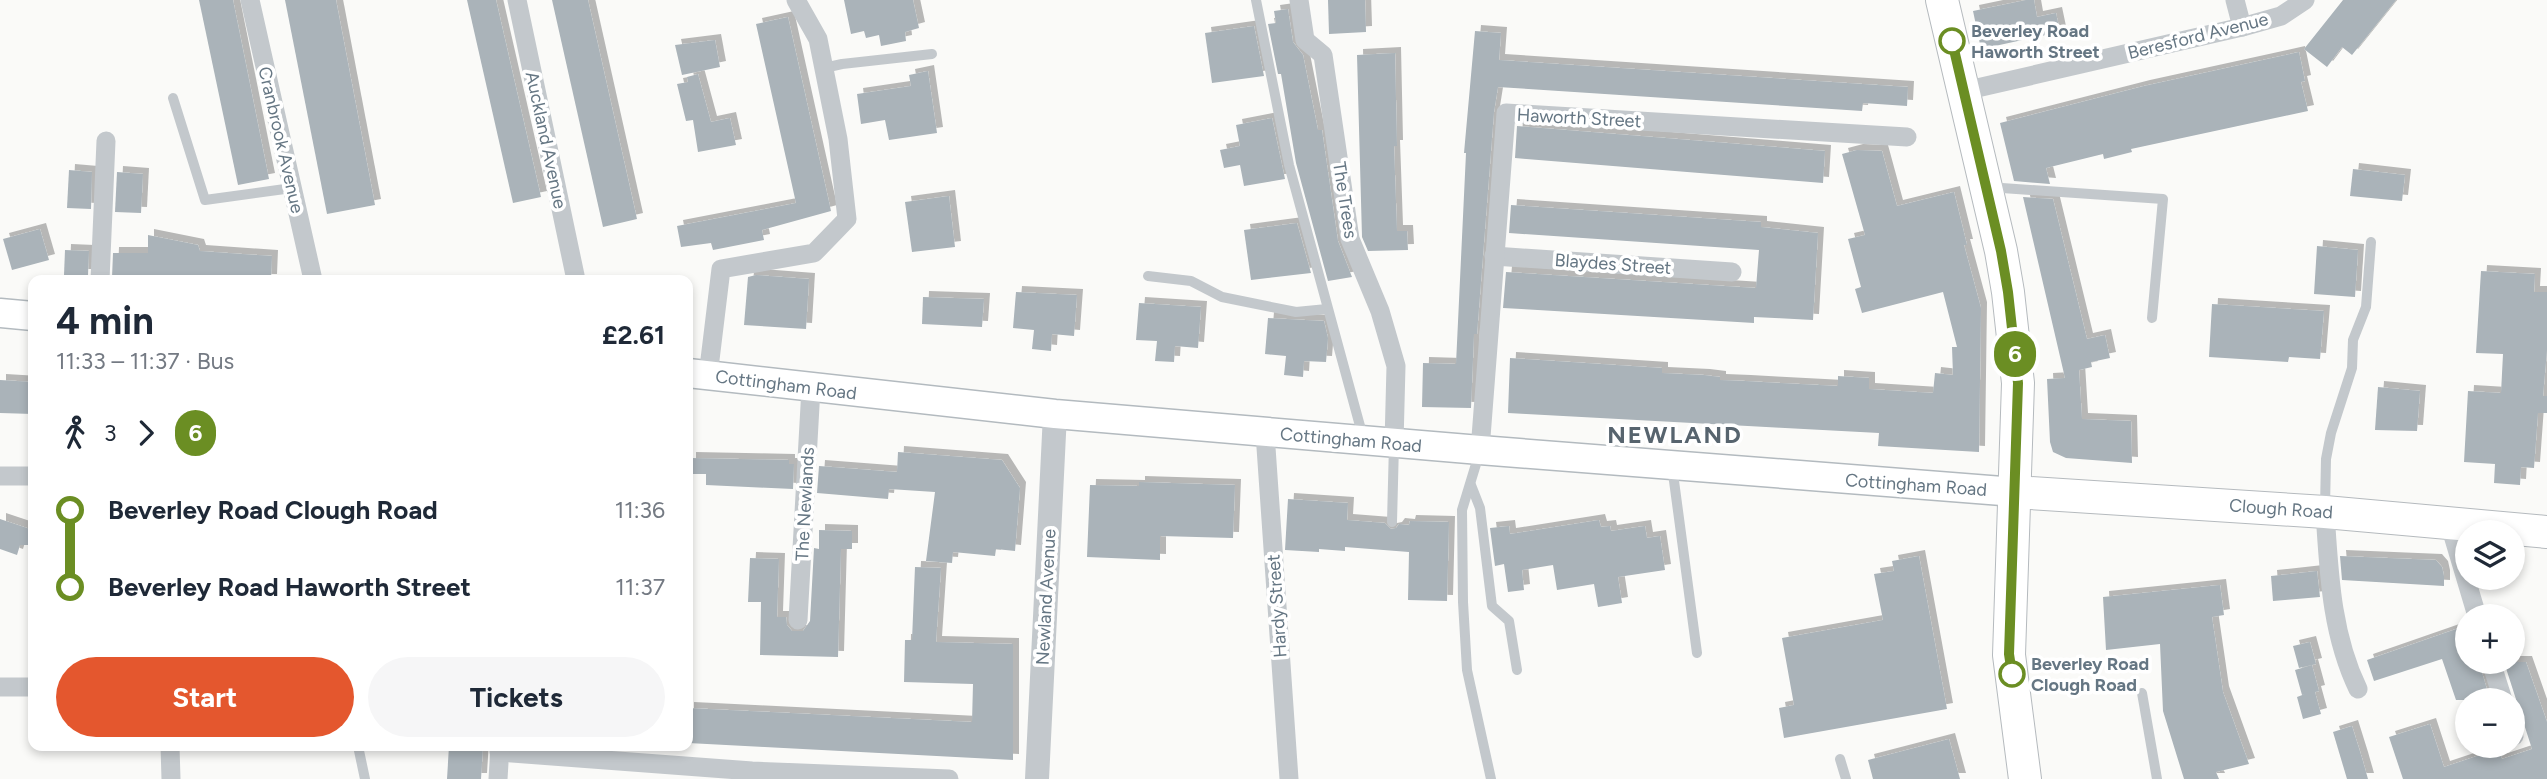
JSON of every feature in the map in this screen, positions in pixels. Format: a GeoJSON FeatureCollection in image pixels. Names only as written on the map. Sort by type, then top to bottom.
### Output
{"type":"FeatureCollection","features":[{"type":"Feature","properties":{"kind":"main road"},"geometry":{"type":"LineString","coordinates":[[1942,0],[2008,292],[2018,383],[2009,654],[2025,779]]}},
{"type":"Feature","properties":{"kind":"main road"},"geometry":{"type":"LineString","coordinates":[[0,313],[28,316]]}},
{"type":"Feature","properties":{"kind":"main road","name":"Cottingham Road"},"geometry":{"type":"LineString","coordinates":[[698,374],[1055,414],[1265,433],[2015,492]]}},
{"type":"Feature","properties":{"kind":"main road","name":"Clough Road"},"geometry":{"type":"LineString","coordinates":[[2015,492],[2325,512],[2547,532]]}},
{"type":"Feature","properties":{"kind":"street","name":"Cranbrook Avenue"},"geometry":{"type":"LineString","coordinates":[[250,0],[312,275]]}},
{"type":"Feature","properties":{"kind":"street","name":"Auckland Avenue"},"geometry":{"type":"LineString","coordinates":[[517,0],[575,275]]}},
{"type":"Feature","properties":{"kind":"street"},"geometry":{"type":"LineString","coordinates":[[698,374],[721,269],[814,253],[847,219],[838,139],[818,39],[796,0]]}},
{"type":"Feature","properties":{"kind":"street","name":"The Trees"},"geometry":{"type":"LineString","coordinates":[[1299,0],[1305,40],[1323,55],[1350,239],[1380,311],[1396,366],[1394,443]]}},
{"type":"Feature","properties":{"kind":"street"},"geometry":{"type":"LineString","coordinates":[[2235,0],[2242,27]]}},
{"type":"Feature","properties":{"kind":"street","name":"Beresford Avenue"},"geometry":{"type":"LineString","coordinates":[[1964,91],[2242,27],[2281,16],[2305,0]]}},
{"type":"Feature","properties":{"kind":"street","name":"Haworth Street"},"geometry":{"type":"LineString","coordinates":[[1480,450],[1506,113],[1907,137]]}},
{"type":"Feature","properties":{"kind":"street"},"geometry":{"type":"LineString","coordinates":[[100,275],[106,141]]}},
{"type":"Feature","properties":{"kind":"street","name":"Blaydes Street"},"geometry":{"type":"LineString","coordinates":[[1494,256],[1732,272]]}},
{"type":"Feature","properties":{"kind":"street","name":"The Newlands"},"geometry":{"type":"LineString","coordinates":[[798,620],[811,388]]}},
{"type":"Feature","properties":{"kind":"street","name":"Newland Avenue"},"geometry":{"type":"LineString","coordinates":[[1037,779],[1055,414]]}},
{"type":"Feature","properties":{"kind":"street","name":"Hardy Street"},"geometry":{"type":"LineString","coordinates":[[1265,433],[1289,779]]}},
{"type":"Feature","properties":{"kind":"street"},"geometry":{"type":"LineString","coordinates":[[0,476],[28,476]]}},
{"type":"Feature","properties":{"kind":"street"},"geometry":{"type":"LineString","coordinates":[[2325,512],[2330,591],[2346,664],[2359,689]]}},
{"type":"Feature","properties":{"kind":"street"},"geometry":{"type":"LineString","coordinates":[[2449,522],[2473,604]]}},
{"type":"Feature","properties":{"kind":"street"},"geometry":{"type":"LineString","coordinates":[[0,687],[28,687]]}},
{"type":"Feature","properties":{"kind":"street"},"geometry":{"type":"LineString","coordinates":[[170,751],[171,779]]}},
{"type":"Feature","properties":{"kind":"street"},"geometry":{"type":"LineString","coordinates":[[498,779],[499,751]]}},
{"type":"Feature","properties":{"kind":"street"},"geometry":{"type":"LineString","coordinates":[[522,751],[752,771],[949,779]]}},
{"type":"Feature","properties":{"kind":"lane"},"geometry":{"type":"LineString","coordinates":[[1256,0],[1289,165],[1364,441]]}},
{"type":"Feature","properties":{"kind":"lane"},"geometry":{"type":"LineString","coordinates":[[824,68],[932,54]]}},
{"type":"Feature","properties":{"kind":"lane"},"geometry":{"type":"LineString","coordinates":[[173,99],[205,201],[292,188]]}},
{"type":"Feature","properties":{"kind":"lane"},"geometry":{"type":"LineString","coordinates":[[1986,190],[2002,187],[2163,199],[2152,318]]}},
{"type":"Feature","properties":{"kind":"lane"},"geometry":{"type":"LineString","coordinates":[[2325,512],[2326,459],[2331,433],[2352,368],[2353,340],[2366,307],[2371,242]]}},
{"type":"Feature","properties":{"kind":"lane"},"geometry":{"type":"LineString","coordinates":[[1148,276],[1191,281],[1222,297],[1296,312],[1327,309]]}},
{"type":"Feature","properties":{"kind":"lane"},"geometry":{"type":"LineString","coordinates":[[1392,522],[1394,443]]}},
{"type":"Feature","properties":{"kind":"lane"},"geometry":{"type":"LineString","coordinates":[[1480,450],[1462,510],[1462,602],[1467,670],[1491,779]]}},
{"type":"Feature","properties":{"kind":"lane"},"geometry":{"type":"LineString","coordinates":[[1672,466],[1697,653]]}},
{"type":"Feature","properties":{"kind":"lane"},"geometry":{"type":"LineString","coordinates":[[1471,485],[1480,508],[1492,606],[1509,621],[1517,670]]}},
{"type":"Feature","properties":{"kind":"lane"},"geometry":{"type":"LineString","coordinates":[[2142,694],[2157,779]]}},
{"type":"Feature","properties":{"kind":"lane"},"geometry":{"type":"LineString","coordinates":[[359,751],[365,779]]}},
{"type":"Feature","properties":{"kind":"lane"},"geometry":{"type":"LineString","coordinates":[[1840,759],[1846,779]]}},
{"type":"Feature","properties":{"kind":"building"},"geometry":{"type":"Polygon","coordinates":[[[199,0],[233,0],[269,179],[238,185],[199,0]]]}},
{"type":"Feature","properties":{"kind":"building"},"geometry":{"type":"Polygon","coordinates":[[[285,0],[336,0],[375,205],[327,214],[285,0]]]}},
{"type":"Feature","properties":{"kind":"building"},"geometry":{"type":"Polygon","coordinates":[[[467,0],[496,0],[541,197],[513,203],[467,0]]]}},
{"type":"Feature","properties":{"kind":"building"},"geometry":{"type":"Polygon","coordinates":[[[552,0],[588,0],[637,219],[603,227],[552,0]]]}},
{"type":"Feature","properties":{"kind":"building"},"geometry":{"type":"Polygon","coordinates":[[[844,0],[913,0],[919,28],[905,32],[906,41],[881,46],[879,35],[866,38],[864,31],[851,34],[844,0]]]}},
{"type":"Feature","properties":{"kind":"building"},"geometry":{"type":"Polygon","coordinates":[[[1328,0],[1365,0],[1366,32],[1329,34],[1328,0]]]}},
{"type":"Feature","properties":{"kind":"building"},"geometry":{"type":"Polygon","coordinates":[[[2034,0],[2037,17],[2056,13],[2060,32],[1981,49],[1973,11],[2034,0]]]}},
{"type":"Feature","properties":{"kind":"building"},"geometry":{"type":"Polygon","coordinates":[[[2343,0],[2396,0],[2352,55],[2342,47],[2327,67],[2304,49],[2343,0]]]}},
{"type":"Feature","properties":{"kind":"building"},"geometry":{"type":"Polygon","coordinates":[[[1288,9],[1293,42],[1303,55],[1318,130],[1322,130],[1338,241],[1352,277],[1328,281],[1296,163],[1281,74],[1278,74],[1268,24],[1276,23],[1274,11],[1288,9]]]}},
{"type":"Feature","properties":{"kind":"building"},"geometry":{"type":"Polygon","coordinates":[[[788,17],[831,211],[762,230],[764,240],[713,250],[711,243],[681,247],[677,226],[796,203],[756,24],[788,17]]]}},
{"type":"Feature","properties":{"kind":"building"},"geometry":{"type":"Polygon","coordinates":[[[1254,26],[1264,76],[1212,83],[1205,33],[1254,26]]]}},
{"type":"Feature","properties":{"kind":"building"},"geometry":{"type":"Polygon","coordinates":[[[1475,31],[1501,33],[1499,60],[1908,87],[1907,106],[1863,103],[1862,111],[1498,87],[1477,334],[1474,334],[1471,408],[1422,407],[1423,363],[1456,364],[1464,153],[1475,31]]]}},
{"type":"Feature","properties":{"kind":"building"},"geometry":{"type":"Polygon","coordinates":[[[715,40],[720,67],[682,75],[675,45],[715,40]]]}},
{"type":"Feature","properties":{"kind":"building"},"geometry":{"type":"Polygon","coordinates":[[[2299,52],[2305,81],[2301,82],[2308,111],[2131,149],[2132,152],[2104,159],[2103,154],[2046,168],[2050,184],[2014,181],[2000,123],[2144,86],[2299,52]]]}},
{"type":"Feature","properties":{"kind":"building"},"geometry":{"type":"Polygon","coordinates":[[[1395,53],[1397,231],[1407,231],[1408,250],[1368,251],[1362,237],[1357,55],[1395,53]]]}},
{"type":"Feature","properties":{"kind":"building"},"geometry":{"type":"Polygon","coordinates":[[[928,71],[937,133],[889,140],[885,120],[861,124],[857,94],[911,86],[909,75],[928,71]]]}},
{"type":"Feature","properties":{"kind":"building"},"geometry":{"type":"Polygon","coordinates":[[[698,74],[711,122],[730,118],[736,145],[698,152],[693,120],[686,121],[677,84],[688,82],[687,77],[698,74]]]}},
{"type":"Feature","properties":{"kind":"building"},"geometry":{"type":"Polygon","coordinates":[[[1272,118],[1285,179],[1244,186],[1240,165],[1224,168],[1220,150],[1240,146],[1236,125],[1272,118]]]}},
{"type":"Feature","properties":{"kind":"building"},"geometry":{"type":"Polygon","coordinates":[[[1517,126],[1825,151],[1823,183],[1515,158],[1517,126]]]}},
{"type":"Feature","properties":{"kind":"building"},"geometry":{"type":"Polygon","coordinates":[[[1857,150],[1882,151],[1897,206],[1954,192],[1967,245],[1964,245],[1981,308],[1979,452],[1878,446],[1879,433],[1508,413],[1510,358],[1662,368],[1662,373],[1704,375],[1720,377],[1720,380],[1838,386],[1838,376],[1869,378],[1869,389],[1933,393],[1935,373],[1953,375],[1952,347],[1957,347],[1943,292],[1862,313],[1855,289],[1861,287],[1848,239],[1865,235],[1842,154],[1857,150]]]}},
{"type":"Feature","properties":{"kind":"building"},"geometry":{"type":"Polygon","coordinates":[[[2353,169],[2405,175],[2402,201],[2350,196],[2353,169]]]}},
{"type":"Feature","properties":{"kind":"building"},"geometry":{"type":"Polygon","coordinates":[[[69,170],[92,172],[91,209],[67,208],[69,170]]]}},
{"type":"Feature","properties":{"kind":"building"},"geometry":{"type":"Polygon","coordinates":[[[117,172],[143,174],[141,213],[115,212],[117,172]]]}},
{"type":"Feature","properties":{"kind":"building"},"geometry":{"type":"Polygon","coordinates":[[[949,196],[955,247],[912,252],[905,202],[949,196]]]}},
{"type":"Feature","properties":{"kind":"building"},"geometry":{"type":"Polygon","coordinates":[[[2023,197],[2053,199],[2087,339],[2105,335],[2110,358],[2091,362],[2092,367],[2079,370],[2082,419],[2131,421],[2132,463],[2066,458],[2053,452],[2050,442],[2047,379],[2065,378],[2023,197]]]}},
{"type":"Feature","properties":{"kind":"building"},"geometry":{"type":"Polygon","coordinates":[[[1511,205],[1761,222],[1761,227],[1818,233],[1813,320],[1754,317],[1754,323],[1503,308],[1506,272],[1756,288],[1759,250],[1509,233],[1511,205]]]}},
{"type":"Feature","properties":{"kind":"building"},"geometry":{"type":"Polygon","coordinates":[[[1297,223],[1311,273],[1251,280],[1244,230],[1297,223]]]}},
{"type":"Feature","properties":{"kind":"building"},"geometry":{"type":"Polygon","coordinates":[[[40,229],[49,260],[12,270],[3,239],[40,229]]]}},
{"type":"Feature","properties":{"kind":"building"},"geometry":{"type":"Polygon","coordinates":[[[148,235],[198,245],[200,251],[272,256],[271,275],[112,275],[113,253],[148,253],[148,235]]]}},
{"type":"Feature","properties":{"kind":"building"},"geometry":{"type":"Polygon","coordinates":[[[2317,246],[2358,250],[2355,297],[2314,294],[2317,246]]]}},
{"type":"Feature","properties":{"kind":"building"},"geometry":{"type":"Polygon","coordinates":[[[65,250],[89,251],[88,275],[64,275],[65,250]]]}},
{"type":"Feature","properties":{"kind":"building"},"geometry":{"type":"Polygon","coordinates":[[[2481,271],[2535,274],[2534,292],[2547,292],[2547,350],[2543,396],[2547,396],[2547,413],[2538,413],[2534,468],[2521,467],[2520,485],[2494,483],[2495,464],[2464,462],[2468,391],[2501,393],[2503,354],[2476,353],[2481,271]]]}},
{"type":"Feature","properties":{"kind":"building"},"geometry":{"type":"Polygon","coordinates":[[[756,275],[809,279],[806,329],[744,325],[748,277],[756,275]]]}},
{"type":"Feature","properties":{"kind":"building"},"geometry":{"type":"Polygon","coordinates":[[[1016,292],[1077,295],[1074,336],[1052,334],[1051,351],[1032,349],[1034,330],[1013,328],[1016,292]]]}},
{"type":"Feature","properties":{"kind":"building"},"geometry":{"type":"Polygon","coordinates":[[[923,297],[984,299],[982,327],[922,324],[923,297]]]}},
{"type":"Feature","properties":{"kind":"building"},"geometry":{"type":"Polygon","coordinates":[[[1139,303],[1201,307],[1198,348],[1175,346],[1174,362],[1155,361],[1157,341],[1136,340],[1139,303]]]}},
{"type":"Feature","properties":{"kind":"building"},"geometry":{"type":"Polygon","coordinates":[[[2212,304],[2324,311],[2320,359],[2289,357],[2288,362],[2209,357],[2212,304]]]}},
{"type":"Feature","properties":{"kind":"building"},"geometry":{"type":"Polygon","coordinates":[[[1268,318],[1324,321],[1328,338],[1326,362],[1304,361],[1303,377],[1284,375],[1286,356],[1265,354],[1268,318]]]}},
{"type":"Feature","properties":{"kind":"building"},"geometry":{"type":"Polygon","coordinates":[[[0,380],[28,382],[28,414],[0,413],[0,380]]]}},
{"type":"Feature","properties":{"kind":"building"},"geometry":{"type":"Polygon","coordinates":[[[2378,387],[2420,391],[2417,431],[2375,430],[2378,387]]]}},
{"type":"Feature","properties":{"kind":"building"},"geometry":{"type":"Polygon","coordinates":[[[898,452],[1002,460],[1020,488],[1015,551],[996,549],[995,556],[953,552],[952,563],[926,561],[935,492],[889,489],[888,499],[817,493],[819,466],[897,472],[898,452]]]}},
{"type":"Feature","properties":{"kind":"building"},"geometry":{"type":"Polygon","coordinates":[[[693,458],[789,460],[789,464],[794,464],[793,489],[706,485],[706,474],[693,474],[693,458]]]}},
{"type":"Feature","properties":{"kind":"building"},"geometry":{"type":"Polygon","coordinates":[[[1139,482],[1235,485],[1233,538],[1160,536],[1160,560],[1087,557],[1090,485],[1139,486],[1139,482]]]}},
{"type":"Feature","properties":{"kind":"building"},"geometry":{"type":"Polygon","coordinates":[[[1288,499],[1348,503],[1347,520],[1385,523],[1391,529],[1399,524],[1409,525],[1410,521],[1449,522],[1447,601],[1408,600],[1409,552],[1345,547],[1345,551],[1285,550],[1288,499]]]}},
{"type":"Feature","properties":{"kind":"building"},"geometry":{"type":"Polygon","coordinates":[[[0,519],[28,528],[28,545],[20,545],[17,555],[0,549],[0,519]]]}},
{"type":"Feature","properties":{"kind":"building"},"geometry":{"type":"Polygon","coordinates":[[[1599,520],[1601,527],[1610,526],[1611,531],[1645,526],[1647,538],[1660,536],[1665,570],[1618,577],[1622,603],[1598,607],[1594,584],[1557,590],[1553,565],[1522,570],[1524,590],[1508,592],[1504,564],[1495,566],[1490,528],[1509,526],[1510,534],[1599,520]]]}},
{"type":"Feature","properties":{"kind":"building"},"geometry":{"type":"Polygon","coordinates":[[[819,530],[852,531],[852,549],[841,549],[838,657],[760,655],[761,602],[748,602],[750,558],[779,559],[777,617],[786,617],[787,625],[792,631],[803,631],[810,621],[814,548],[819,549],[819,530]]]}},
{"type":"Feature","properties":{"kind":"building"},"geometry":{"type":"Polygon","coordinates":[[[1919,556],[1947,709],[1784,738],[1779,708],[1794,705],[1782,638],[1883,620],[1874,574],[1894,571],[1892,561],[1919,556]]]}},
{"type":"Feature","properties":{"kind":"building"},"geometry":{"type":"Polygon","coordinates":[[[2340,556],[2436,560],[2442,567],[2444,586],[2342,580],[2340,556]]]}},
{"type":"Feature","properties":{"kind":"building"},"geometry":{"type":"Polygon","coordinates":[[[915,567],[941,568],[936,642],[1013,644],[1013,760],[693,743],[693,708],[972,722],[973,684],[904,682],[905,640],[912,640],[915,567]]]}},
{"type":"Feature","properties":{"kind":"building"},"geometry":{"type":"Polygon","coordinates":[[[2317,571],[2320,597],[2273,601],[2271,576],[2317,571]]]}},
{"type":"Feature","properties":{"kind":"building"},"geometry":{"type":"Polygon","coordinates":[[[2220,585],[2224,615],[2212,617],[2223,692],[2249,764],[2216,772],[2219,779],[2184,779],[2163,711],[2160,644],[2106,650],[2103,597],[2220,585]]]}},
{"type":"Feature","properties":{"kind":"building"},"geometry":{"type":"Polygon","coordinates":[[[2455,629],[2455,674],[2482,674],[2487,688],[2455,688],[2455,697],[2442,659],[2374,681],[2367,660],[2455,629]]]}},
{"type":"Feature","properties":{"kind":"building"},"geometry":{"type":"Polygon","coordinates":[[[2310,642],[2316,664],[2299,668],[2293,646],[2310,642]]]}},
{"type":"Feature","properties":{"kind":"building"},"geometry":{"type":"Polygon","coordinates":[[[2526,662],[2547,722],[2547,779],[2403,779],[2389,737],[2430,724],[2444,767],[2471,758],[2525,758],[2525,751],[2532,749],[2525,727],[2525,688],[2512,688],[2508,674],[2525,674],[2526,662]]]}},
{"type":"Feature","properties":{"kind":"building"},"geometry":{"type":"Polygon","coordinates":[[[2312,665],[2319,691],[2315,692],[2321,714],[2303,719],[2297,697],[2305,694],[2302,695],[2295,670],[2312,665]]]}},
{"type":"Feature","properties":{"kind":"building"},"geometry":{"type":"Polygon","coordinates":[[[2352,726],[2368,779],[2347,779],[2333,732],[2352,726]]]}},
{"type":"Feature","properties":{"kind":"building"},"geometry":{"type":"Polygon","coordinates":[[[1949,739],[1960,779],[1873,779],[1868,760],[1949,739]]]}},
{"type":"Feature","properties":{"kind":"building"},"geometry":{"type":"Polygon","coordinates":[[[449,751],[483,751],[481,779],[447,779],[449,751]]]}},
{"type":"Feature","properties":{"kind":"bus line","name":"6"},"geometry":{"type":"LineString","coordinates":[[1952,41],[2001,251],[2018,383],[2009,654],[2012,674]]}},
{"type":"Feature","properties":{"kind":"place","name":"Beverley Road Haworth Street"},"geometry":{"type":"Point","coordinates":[1952,41]}},
{"type":"Feature","properties":{"kind":"place","name":"Beverley Road Clough Road"},"geometry":{"type":"Point","coordinates":[2012,674]}},
{"type":"Feature","properties":{"kind":"district","name":"NEWLAND"},"geometry":{"type":"Point","coordinates":[1675,434]}}]}
